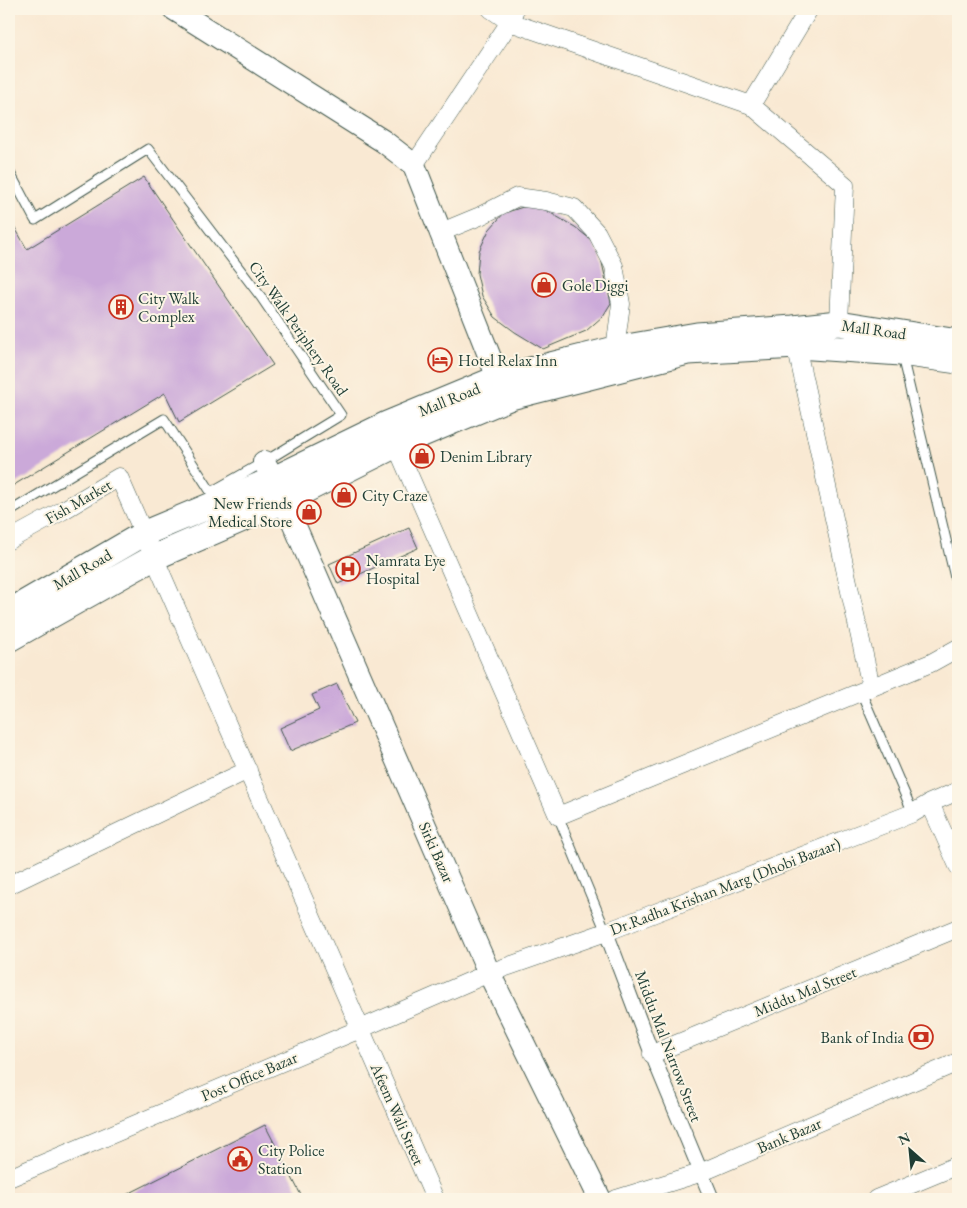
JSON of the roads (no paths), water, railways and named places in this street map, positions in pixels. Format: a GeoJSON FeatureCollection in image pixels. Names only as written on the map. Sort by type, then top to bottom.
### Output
{"type":"FeatureCollection","features":[{"type":"Feature","properties":{"kind":"main road","name":"Mall Road"},"geometry":{"type":"LineString","coordinates":[[9,612],[145,534],[274,480],[387,424],[498,378],[615,349],[698,334],[795,337],[839,323],[899,343],[958,342]]}},
{"type":"Feature","properties":{"kind":"main road"},"geometry":{"type":"LineString","coordinates":[[9,639],[155,557],[274,480],[396,446],[511,397],[688,352],[795,337],[899,343],[958,361]]}},
{"type":"Feature","properties":{"kind":"street"},"geometry":{"type":"LineString","coordinates":[[174,9],[383,141],[414,165],[439,233],[498,378]]}},
{"type":"Feature","properties":{"kind":"street"},"geometry":{"type":"LineString","coordinates":[[491,9],[513,15],[751,105],[845,185],[839,323]]}},
{"type":"Feature","properties":{"kind":"street"},"geometry":{"type":"LineString","coordinates":[[751,105],[809,9]]}},
{"type":"Feature","properties":{"kind":"street"},"geometry":{"type":"LineString","coordinates":[[414,165],[513,15]]}},
{"type":"Feature","properties":{"kind":"street"},"geometry":{"type":"LineString","coordinates":[[439,233],[480,216],[517,197],[546,201],[574,208],[597,233],[614,266],[621,304],[615,349]]}},
{"type":"Feature","properties":{"kind":"street"},"geometry":{"type":"LineString","coordinates":[[795,337],[866,689]]}},
{"type":"Feature","properties":{"kind":"street"},"geometry":{"type":"LineString","coordinates":[[396,446],[558,816],[931,663],[958,648]]}},
{"type":"Feature","properties":{"kind":"street","name":"Fish Market"},"geometry":{"type":"LineString","coordinates":[[9,540],[62,512],[119,477],[145,534]]}},
{"type":"Feature","properties":{"kind":"street","name":"Sirki Bazar"},"geometry":{"type":"LineString","coordinates":[[274,480],[489,973],[600,1199]]}},
{"type":"Feature","properties":{"kind":"street","name":"Afeem Wali Street"},"geometry":{"type":"LineString","coordinates":[[145,534],[435,1199]]}},
{"type":"Feature","properties":{"kind":"street"},"geometry":{"type":"LineString","coordinates":[[9,885],[248,770]]}},
{"type":"Feature","properties":{"kind":"street","name":"Dr.Radha Krishan Marg (Dhobi Bazaar)"},"geometry":{"type":"LineString","coordinates":[[489,973],[606,932],[913,813],[930,803],[958,791]]}},
{"type":"Feature","properties":{"kind":"street"},"geometry":{"type":"LineString","coordinates":[[930,803],[958,866]]}},
{"type":"Feature","properties":{"kind":"street","name":"Middu Mal Street"},"geometry":{"type":"LineString","coordinates":[[652,1054],[958,928]]}},
{"type":"Feature","properties":{"kind":"street","name":"Middu Mal Narrow Street"},"geometry":{"type":"LineString","coordinates":[[606,932],[652,1054],[712,1199]]}},
{"type":"Feature","properties":{"kind":"street","name":"Post Office Bazar"},"geometry":{"type":"LineString","coordinates":[[9,1178],[489,973]]}},
{"type":"Feature","properties":{"kind":"street","name":"Bank Bazar"},"geometry":{"type":"LineString","coordinates":[[616,1199],[700,1173],[958,1062]]}},
{"type":"Feature","properties":{"kind":"street"},"geometry":{"type":"LineString","coordinates":[[876,1199],[958,1165]]}},
{"type":"Feature","properties":{"kind":"lane","name":"City Walk Periphery Road"},"geometry":{"type":"LineString","coordinates":[[9,171],[35,220],[148,149],[261,296],[341,415],[274,480],[211,492],[164,419],[9,512]]}},
{"type":"Feature","properties":{"kind":"lane"},"geometry":{"type":"LineString","coordinates":[[899,343],[958,590]]}},
{"type":"Feature","properties":{"kind":"lane"},"geometry":{"type":"LineString","coordinates":[[866,689],[913,813]]}},
{"type":"Feature","properties":{"kind":"lane"},"geometry":{"type":"LineString","coordinates":[[558,816],[606,932]]}},
{"type":"Feature","properties":{"kind":"place","name":"Gole Diggi"},"geometry":{"type":"Point","coordinates":[544,285]}},
{"type":"Feature","properties":{"kind":"place","name":"City Walk Complex"},"geometry":{"type":"Point","coordinates":[121,307]}},
{"type":"Feature","properties":{"kind":"place","name":"Hotel Relax Inn"},"geometry":{"type":"Point","coordinates":[440,360]}},
{"type":"Feature","properties":{"kind":"place","name":"Denim Library"},"geometry":{"type":"Point","coordinates":[422,456]}},
{"type":"Feature","properties":{"kind":"place","name":"City Craze"},"geometry":{"type":"Point","coordinates":[344,495]}},
{"type":"Feature","properties":{"kind":"place","name":"New Friends Medical Store"},"geometry":{"type":"Point","coordinates":[309,512]}},
{"type":"Feature","properties":{"kind":"place","name":"Namrata Eye Hospital"},"geometry":{"type":"Point","coordinates":[348,569]}},
{"type":"Feature","properties":{"kind":"place","name":"Bank of India"},"geometry":{"type":"Point","coordinates":[921,1037]}},
{"type":"Feature","properties":{"kind":"place","name":"City Police Station"},"geometry":{"type":"Point","coordinates":[240,1159]}}]}
